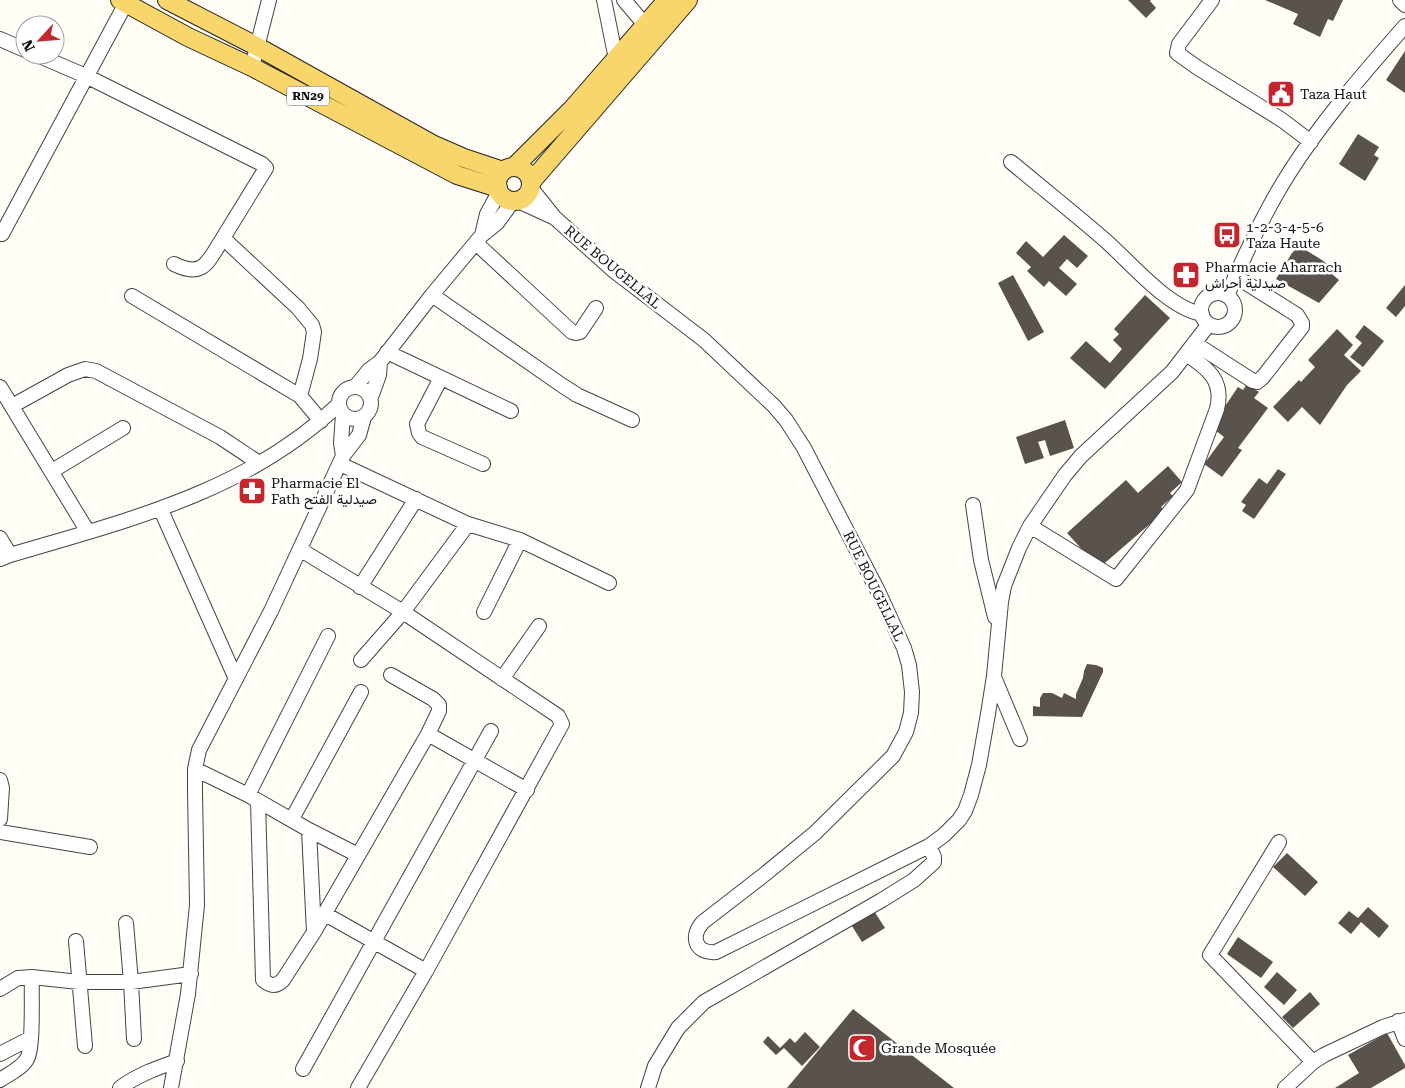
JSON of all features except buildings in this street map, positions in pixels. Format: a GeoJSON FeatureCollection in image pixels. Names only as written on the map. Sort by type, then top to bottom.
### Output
{"type":"FeatureCollection","features":[{"type":"Feature","properties":{"kind":"main road","name":"RN29"},"geometry":{"type":"LineString","coordinates":[[167,0],[258,47],[434,144],[464,158],[507,187]]}},
{"type":"Feature","properties":{"kind":"main road"},"geometry":{"type":"LineString","coordinates":[[667,0],[650,31],[531,185],[528,194],[507,187],[616,59],[650,31],[688,0]]}},
{"type":"Feature","properties":{"kind":"main road","name":"RN29"},"geometry":{"type":"LineString","coordinates":[[123,2],[188,37],[252,67],[457,175],[480,184],[507,187],[525,171],[531,185]]}},
{"type":"Feature","properties":{"kind":"street"},"geometry":{"type":"LineString","coordinates":[[604,0],[616,59]]}},
{"type":"Feature","properties":{"kind":"street"},"geometry":{"type":"LineString","coordinates":[[624,0],[650,31]]}},
{"type":"Feature","properties":{"kind":"street"},"geometry":{"type":"LineString","coordinates":[[1212,0],[1177,47],[1178,53],[1198,68],[1282,120],[1311,142]]}},
{"type":"Feature","properties":{"kind":"street"},"geometry":{"type":"LineString","coordinates":[[1400,0],[1405,5]]}},
{"type":"Feature","properties":{"kind":"street"},"geometry":{"type":"LineString","coordinates":[[1,235],[86,76],[123,2]]}},
{"type":"Feature","properties":{"kind":"street"},"geometry":{"type":"LineString","coordinates":[[252,67],[258,47],[264,3]]}},
{"type":"Feature","properties":{"kind":"street"},"geometry":{"type":"LineString","coordinates":[[1227,296],[1277,192],[1311,142],[1371,65],[1405,26]]}},
{"type":"Feature","properties":{"kind":"street"},"geometry":{"type":"LineString","coordinates":[[0,39],[15,46]]}},
{"type":"Feature","properties":{"kind":"street"},"geometry":{"type":"LineString","coordinates":[[60,65],[262,164],[266,168],[207,263],[195,271],[186,270],[174,264]]}},
{"type":"Feature","properties":{"kind":"street"},"geometry":{"type":"LineString","coordinates":[[648,1088],[655,1066],[678,1028],[695,1009],[738,981],[882,900],[914,880],[934,862],[934,857],[923,848],[952,828],[965,811],[979,765],[994,676],[1004,586],[1030,526],[1065,475],[1082,456],[1172,372],[1190,349],[1206,319],[1204,301],[1210,295],[1218,293],[1227,296],[1234,306],[1232,319],[1222,326],[1206,319],[1188,311],[1170,301],[1106,241],[1011,162]]}},
{"type":"Feature","properties":{"kind":"street","name":"RUE BOUGELLAL"},"geometry":{"type":"LineString","coordinates":[[531,185],[555,218]]}},
{"type":"Feature","properties":{"kind":"street"},"geometry":{"type":"LineString","coordinates":[[342,460],[339,398],[345,390],[355,386],[383,357],[479,239],[487,214],[507,187]]}},
{"type":"Feature","properties":{"kind":"street","name":"RUE BOUGELLAL"},"geometry":{"type":"LineString","coordinates":[[507,187],[555,218],[621,277],[710,346],[774,406],[786,420],[804,448],[878,591],[904,648],[909,665],[912,692],[911,713],[906,732],[893,756],[815,833],[703,922],[697,928],[695,936],[697,943],[706,951],[716,952],[923,848]]}},
{"type":"Feature","properties":{"kind":"street"},"geometry":{"type":"LineString","coordinates":[[223,238],[298,308],[312,325],[314,332],[310,359],[300,396]]}},
{"type":"Feature","properties":{"kind":"street"},"geometry":{"type":"LineString","coordinates":[[479,239],[572,332],[576,333],[583,329],[596,308]]}},
{"type":"Feature","properties":{"kind":"street"},"geometry":{"type":"LineString","coordinates":[[1190,349],[1257,382],[1302,327],[1302,323],[1297,315],[1236,276]]}},
{"type":"Feature","properties":{"kind":"street"},"geometry":{"type":"LineString","coordinates":[[432,295],[563,386],[632,420]]}},
{"type":"Feature","properties":{"kind":"street"},"geometry":{"type":"LineString","coordinates":[[132,296],[300,396],[321,421]]}},
{"type":"Feature","properties":{"kind":"street"},"geometry":{"type":"LineString","coordinates":[[1030,526],[1116,579],[1187,490],[1217,409],[1220,397],[1216,381],[1190,349]]}},
{"type":"Feature","properties":{"kind":"street"},"geometry":{"type":"LineString","coordinates":[[383,357],[441,378],[511,411]]}},
{"type":"Feature","properties":{"kind":"street"},"geometry":{"type":"LineString","coordinates":[[171,1088],[191,974],[197,904],[195,769],[198,750],[301,550],[342,460],[359,435],[364,417],[371,408],[371,397],[380,375],[383,357]]}},
{"type":"Feature","properties":{"kind":"street"},"geometry":{"type":"LineString","coordinates":[[12,406],[68,375],[84,369],[96,371],[220,437],[259,463]]}},
{"type":"Feature","properties":{"kind":"street"},"geometry":{"type":"LineString","coordinates":[[441,378],[417,424],[419,433],[422,437],[483,464]]}},
{"type":"Feature","properties":{"kind":"street"},"geometry":{"type":"LineString","coordinates":[[355,386],[362,388],[371,397]]}},
{"type":"Feature","properties":{"kind":"street"},"geometry":{"type":"LineString","coordinates":[[0,387],[88,532]]}},
{"type":"Feature","properties":{"kind":"street"},"geometry":{"type":"LineString","coordinates":[[341,409],[353,419],[364,417]]}},
{"type":"Feature","properties":{"kind":"street"},"geometry":{"type":"LineString","coordinates":[[0,538],[5,557],[161,510],[214,487],[259,463],[291,444],[321,421],[341,409]]}},
{"type":"Feature","properties":{"kind":"street"},"geometry":{"type":"LineString","coordinates":[[52,471],[123,428]]}},
{"type":"Feature","properties":{"kind":"street"},"geometry":{"type":"LineString","coordinates":[[342,460],[468,524],[520,540],[609,583]]}},
{"type":"Feature","properties":{"kind":"street"},"geometry":{"type":"LineString","coordinates":[[360,587],[416,499]]}},
{"type":"Feature","properties":{"kind":"street"},"geometry":{"type":"LineString","coordinates":[[973,506],[981,560],[998,629]]}},
{"type":"Feature","properties":{"kind":"street"},"geometry":{"type":"LineString","coordinates":[[161,510],[236,679]]}},
{"type":"Feature","properties":{"kind":"street"},"geometry":{"type":"LineString","coordinates":[[361,660],[403,612],[468,524]]}},
{"type":"Feature","properties":{"kind":"street"},"geometry":{"type":"LineString","coordinates":[[484,612],[520,540]]}},
{"type":"Feature","properties":{"kind":"street"},"geometry":{"type":"LineString","coordinates":[[301,550],[403,612],[558,716],[562,721],[561,728],[527,790],[358,1088]]}},
{"type":"Feature","properties":{"kind":"street"},"geometry":{"type":"LineString","coordinates":[[502,678],[539,626]]}},
{"type":"Feature","properties":{"kind":"street"},"geometry":{"type":"LineString","coordinates":[[328,636],[253,798],[263,980],[269,985],[278,984],[314,932],[428,734],[439,711],[438,705],[433,699],[391,675]]}},
{"type":"Feature","properties":{"kind":"street"},"geometry":{"type":"LineString","coordinates":[[994,676],[1020,739]]}},
{"type":"Feature","properties":{"kind":"street"},"geometry":{"type":"LineString","coordinates":[[292,819],[361,692]]}},
{"type":"Feature","properties":{"kind":"street"},"geometry":{"type":"LineString","coordinates":[[302,1069],[491,731]]}},
{"type":"Feature","properties":{"kind":"street"},"geometry":{"type":"LineString","coordinates":[[428,734],[474,762],[527,790]]}},
{"type":"Feature","properties":{"kind":"street"},"geometry":{"type":"LineString","coordinates":[[195,769],[358,855]]}},
{"type":"Feature","properties":{"kind":"street"},"geometry":{"type":"LineString","coordinates":[[0,780],[2,788],[2,812],[0,819]]}},
{"type":"Feature","properties":{"kind":"street"},"geometry":{"type":"LineString","coordinates":[[309,830],[314,932]]}},
{"type":"Feature","properties":{"kind":"street"},"geometry":{"type":"LineString","coordinates":[[0,832],[90,847]]}},
{"type":"Feature","properties":{"kind":"street"},"geometry":{"type":"LineString","coordinates":[[1279,842],[1210,955],[1313,1062]]}},
{"type":"Feature","properties":{"kind":"street"},"geometry":{"type":"LineString","coordinates":[[325,914],[426,971]]}},
{"type":"Feature","properties":{"kind":"street"},"geometry":{"type":"LineString","coordinates":[[126,923],[134,1039]]}},
{"type":"Feature","properties":{"kind":"street"},"geometry":{"type":"LineString","coordinates":[[76,941],[85,1046]]}},
{"type":"Feature","properties":{"kind":"street"},"geometry":{"type":"LineString","coordinates":[[0,989],[18,978],[32,977],[79,982],[131,982],[191,974]]}},
{"type":"Feature","properties":{"kind":"street"},"geometry":{"type":"LineString","coordinates":[[0,1080],[22,1065],[28,1058],[31,1038],[32,977]]}},
{"type":"Feature","properties":{"kind":"street"},"geometry":{"type":"LineString","coordinates":[[1285,1088],[1313,1062],[1352,1041],[1402,1021],[1405,1040]]}},
{"type":"Feature","properties":{"kind":"street"},"geometry":{"type":"LineString","coordinates":[[0,1054],[31,1038]]}},
{"type":"Feature","properties":{"kind":"street"},"geometry":{"type":"LineString","coordinates":[[120,1088],[129,1081],[148,1072],[177,1061]]}},
{"type":"Feature","properties":{"kind":"place","name":"Taza Haut"},"geometry":{"type":"Point","coordinates":[1281,94]}},
{"type":"Feature","properties":{"kind":"place","name":"1-2-3-4-5-6 Taza Haute"},"geometry":{"type":"Point","coordinates":[1227,235]}},
{"type":"Feature","properties":{"kind":"place","name":"Pharmacie Aharrach صيدلية أحراش"},"geometry":{"type":"Point","coordinates":[1186,275]}},
{"type":"Feature","properties":{"kind":"place","name":"Pharmacie El Fath صيدلية الفتح"},"geometry":{"type":"Point","coordinates":[252,491]}},
{"type":"Feature","properties":{"kind":"place","name":"Grande Mosquée"},"geometry":{"type":"Point","coordinates":[862,1048]}}]}
